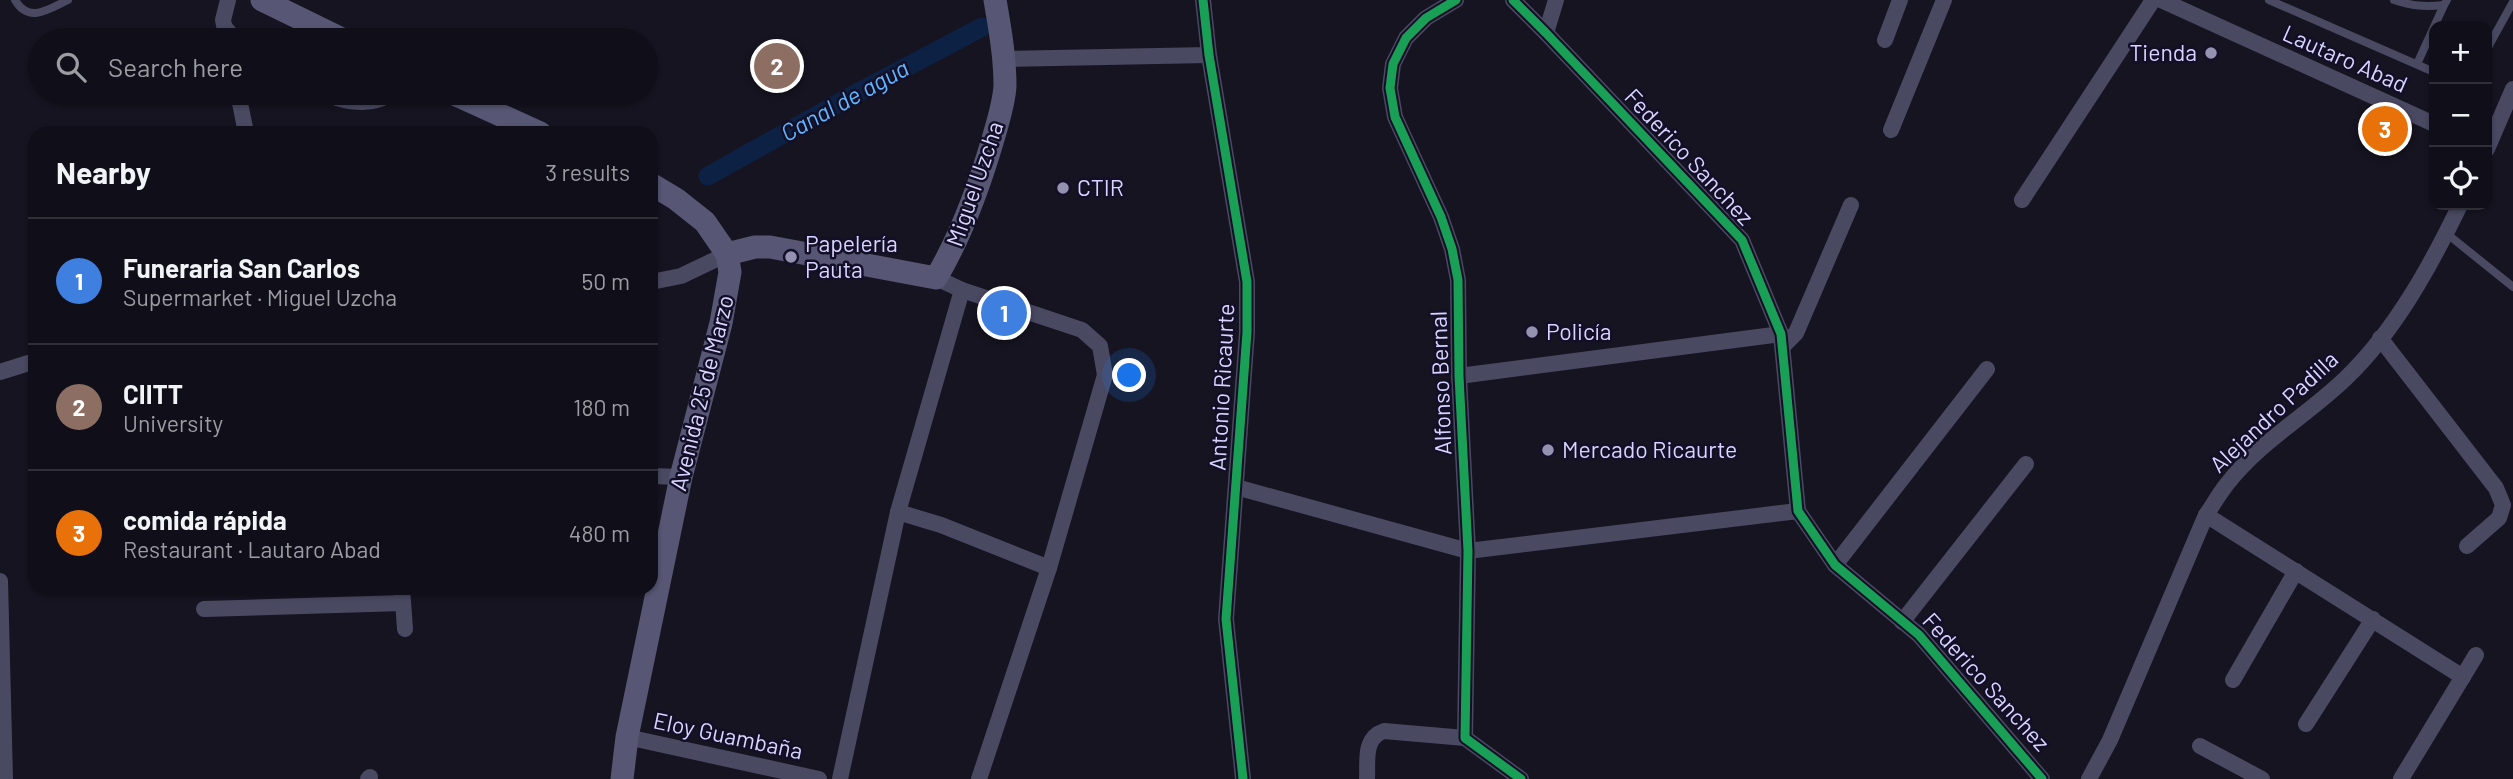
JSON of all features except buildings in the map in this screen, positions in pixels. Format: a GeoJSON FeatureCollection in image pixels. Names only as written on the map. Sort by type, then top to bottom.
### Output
{"type":"FeatureCollection","features":[{"type":"Feature","properties":{"kind":"main road"},"geometry":{"type":"LineString","coordinates":[[262,0],[319,28]]}},
{"type":"Feature","properties":{"kind":"main road","name":"Miguel Uzcha"},"geometry":{"type":"LineString","coordinates":[[936,278],[962,229],[985,166],[1005,89],[1004,59],[995,0]]}},
{"type":"Feature","properties":{"kind":"main road"},"geometry":{"type":"LineString","coordinates":[[478,105],[525,126]]}},
{"type":"Feature","properties":{"kind":"main road"},"geometry":{"type":"LineString","coordinates":[[658,188],[677,199],[705,222],[727,254],[755,247],[770,247],[936,278]]}},
{"type":"Feature","properties":{"kind":"main road","name":"Avenida 25 de Marzo"},"geometry":{"type":"LineString","coordinates":[[658,588],[681,477],[726,302],[730,272],[727,254]]}},
{"type":"Feature","properties":{"kind":"main road","name":"Avenida 25 de Marzo"},"geometry":{"type":"LineString","coordinates":[[622,779],[627,737],[656,595]]}},
{"type":"Feature","properties":{"kind":"street"},"geometry":{"type":"LineString","coordinates":[[225,28],[223,20],[228,0]]}},
{"type":"Feature","properties":{"kind":"street","name":"Antonio Ricaurte"},"geometry":{"type":"LineString","coordinates":[[1203,0],[1209,55],[1247,282],[1247,332],[1226,619],[1243,779]]}},
{"type":"Feature","properties":{"kind":"street","name":"Alfonso Bernal"},"geometry":{"type":"LineString","coordinates":[[1455,0],[1426,18],[1406,38],[1393,64],[1390,88],[1395,117],[1441,217],[1452,249],[1458,280],[1459,376],[1468,551],[1465,737]]}},
{"type":"Feature","properties":{"kind":"street","name":"Federico Sanchez"},"geometry":{"type":"LineString","coordinates":[[1513,0],[1742,240],[1782,340],[1798,511],[1835,565],[1919,635],[2042,779]]}},
{"type":"Feature","properties":{"kind":"street"},"geometry":{"type":"LineString","coordinates":[[1546,33],[1556,0]]}},
{"type":"Feature","properties":{"kind":"street"},"geometry":{"type":"LineString","coordinates":[[1885,40],[1900,0]]}},
{"type":"Feature","properties":{"kind":"street"},"geometry":{"type":"LineString","coordinates":[[1891,130],[1944,0]]}},
{"type":"Feature","properties":{"kind":"street"},"geometry":{"type":"LineString","coordinates":[[2022,200],[2153,0]]}},
{"type":"Feature","properties":{"kind":"street","name":"Lautaro Abad"},"geometry":{"type":"LineString","coordinates":[[2161,0],[2179,4],[2429,122]]}},
{"type":"Feature","properties":{"kind":"street"},"geometry":{"type":"LineString","coordinates":[[1004,59],[1209,55]]}},
{"type":"Feature","properties":{"kind":"street"},"geometry":{"type":"LineString","coordinates":[[2488,147],[2513,89]]}},
{"type":"Feature","properties":{"kind":"street"},"geometry":{"type":"LineString","coordinates":[[240,105],[245,126]]}},
{"type":"Feature","properties":{"kind":"street"},"geometry":{"type":"LineString","coordinates":[[1459,376],[1782,340],[1796,333],[1851,205]]}},
{"type":"Feature","properties":{"kind":"street","name":"Alejandro Padilla"},"geometry":{"type":"LineString","coordinates":[[2089,779],[2110,740],[2206,515],[2227,483],[2255,454],[2346,378],[2380,338],[2405,303],[2458,210]]}},
{"type":"Feature","properties":{"kind":"street"},"geometry":{"type":"LineString","coordinates":[[658,281],[681,276],[727,254]]}},
{"type":"Feature","properties":{"kind":"street"},"geometry":{"type":"LineString","coordinates":[[936,278],[962,290],[1082,330],[1100,346],[1105,374],[1049,568],[979,779]]}},
{"type":"Feature","properties":{"kind":"street"},"geometry":{"type":"LineString","coordinates":[[840,779],[898,512],[962,290]]}},
{"type":"Feature","properties":{"kind":"street"},"geometry":{"type":"LineString","coordinates":[[2380,338],[2496,488],[2503,505],[2499,518],[2467,546]]}},
{"type":"Feature","properties":{"kind":"street"},"geometry":{"type":"LineString","coordinates":[[0,372],[28,363]]}},
{"type":"Feature","properties":{"kind":"street"},"geometry":{"type":"LineString","coordinates":[[1835,565],[1987,369]]}},
{"type":"Feature","properties":{"kind":"street"},"geometry":{"type":"LineString","coordinates":[[1902,622],[2026,464]]}},
{"type":"Feature","properties":{"kind":"street"},"geometry":{"type":"LineString","coordinates":[[658,477],[681,477]]}},
{"type":"Feature","properties":{"kind":"street"},"geometry":{"type":"LineString","coordinates":[[1236,487],[1468,551],[1798,511]]}},
{"type":"Feature","properties":{"kind":"street"},"geometry":{"type":"LineString","coordinates":[[898,512],[942,525],[1049,568]]}},
{"type":"Feature","properties":{"kind":"street"},"geometry":{"type":"LineString","coordinates":[[2206,515],[2463,677]]}},
{"type":"Feature","properties":{"kind":"street"},"geometry":{"type":"LineString","coordinates":[[2233,680],[2296,571]]}},
{"type":"Feature","properties":{"kind":"street"},"geometry":{"type":"LineString","coordinates":[[0,581],[5,779]]}},
{"type":"Feature","properties":{"kind":"street"},"geometry":{"type":"LineString","coordinates":[[204,609],[403,595],[405,629]]}},
{"type":"Feature","properties":{"kind":"street"},"geometry":{"type":"LineString","coordinates":[[2306,724],[2373,619]]}},
{"type":"Feature","properties":{"kind":"street"},"geometry":{"type":"LineString","coordinates":[[2401,779],[2476,655]]}},
{"type":"Feature","properties":{"kind":"street"},"geometry":{"type":"LineString","coordinates":[[1367,779],[1368,744],[1376,733],[1384,731],[1465,737],[1521,779]]}},
{"type":"Feature","properties":{"kind":"street","name":"Eloy Guambaña"},"geometry":{"type":"LineString","coordinates":[[627,737],[819,779]]}},
{"type":"Feature","properties":{"kind":"street"},"geometry":{"type":"LineString","coordinates":[[2200,746],[2262,779]]}},
{"type":"Feature","properties":{"kind":"lane"},"geometry":{"type":"LineString","coordinates":[[15,0],[20,9],[29,14],[41,12],[68,0]]}},
{"type":"Feature","properties":{"kind":"lane"},"geometry":{"type":"LineString","coordinates":[[2269,0],[2429,70]]}},
{"type":"Feature","properties":{"kind":"lane"},"geometry":{"type":"LineString","coordinates":[[2394,0],[2410,6],[2445,3],[2417,64]]}},
{"type":"Feature","properties":{"kind":"lane"},"geometry":{"type":"LineString","coordinates":[[2492,40],[2513,2]]}},
{"type":"Feature","properties":{"kind":"lane"},"geometry":{"type":"LineString","coordinates":[[223,20],[230,28]]}},
{"type":"Feature","properties":{"kind":"lane"},"geometry":{"type":"LineString","coordinates":[[352,105],[374,105]]}},
{"type":"Feature","properties":{"kind":"lane"},"geometry":{"type":"LineString","coordinates":[[2446,233],[2513,287]]}},
{"type":"Feature","properties":{"kind":"waterway","name":"Canal de agua"},"geometry":{"type":"LineString","coordinates":[[708,176],[982,27]]}},
{"type":"Feature","properties":{"kind":"cycle path"},"geometry":{"type":"LineString","coordinates":[[1203,0],[1209,55],[1247,282],[1247,332],[1226,619],[1243,779]]}},
{"type":"Feature","properties":{"kind":"cycle path"},"geometry":{"type":"LineString","coordinates":[[1456,0],[1426,18],[1406,38],[1393,64],[1390,88],[1395,117],[1441,217],[1452,249],[1458,280],[1459,376],[1468,551],[1465,738],[1521,779]]}},
{"type":"Feature","properties":{"kind":"cycle path"},"geometry":{"type":"LineString","coordinates":[[1513,0],[1742,240],[1781,334],[1798,511],[1835,565],[1919,635],[2042,779]]}},
{"type":"Feature","properties":{"kind":"place","name":"Tienda"},"geometry":{"type":"Point","coordinates":[2211,53]}},
{"type":"Feature","properties":{"kind":"place","name":"CIITT"},"geometry":{"type":"Point","coordinates":[777,66]}},
{"type":"Feature","properties":{"kind":"place","name":"comida rápida"},"geometry":{"type":"Point","coordinates":[2385,129]}},
{"type":"Feature","properties":{"kind":"place","name":"CTIR"},"geometry":{"type":"Point","coordinates":[1063,188]}},
{"type":"Feature","properties":{"kind":"place","name":"Papelería Pauta"},"geometry":{"type":"Point","coordinates":[791,257]}},
{"type":"Feature","properties":{"kind":"place","name":"Funeraria San Carlos"},"geometry":{"type":"Point","coordinates":[1004,313]}},
{"type":"Feature","properties":{"kind":"place","name":"Policía"},"geometry":{"type":"Point","coordinates":[1532,332]}},
{"type":"Feature","properties":{"kind":"place","name":"Mercado Ricaurte"},"geometry":{"type":"Point","coordinates":[1548,450]}}]}
